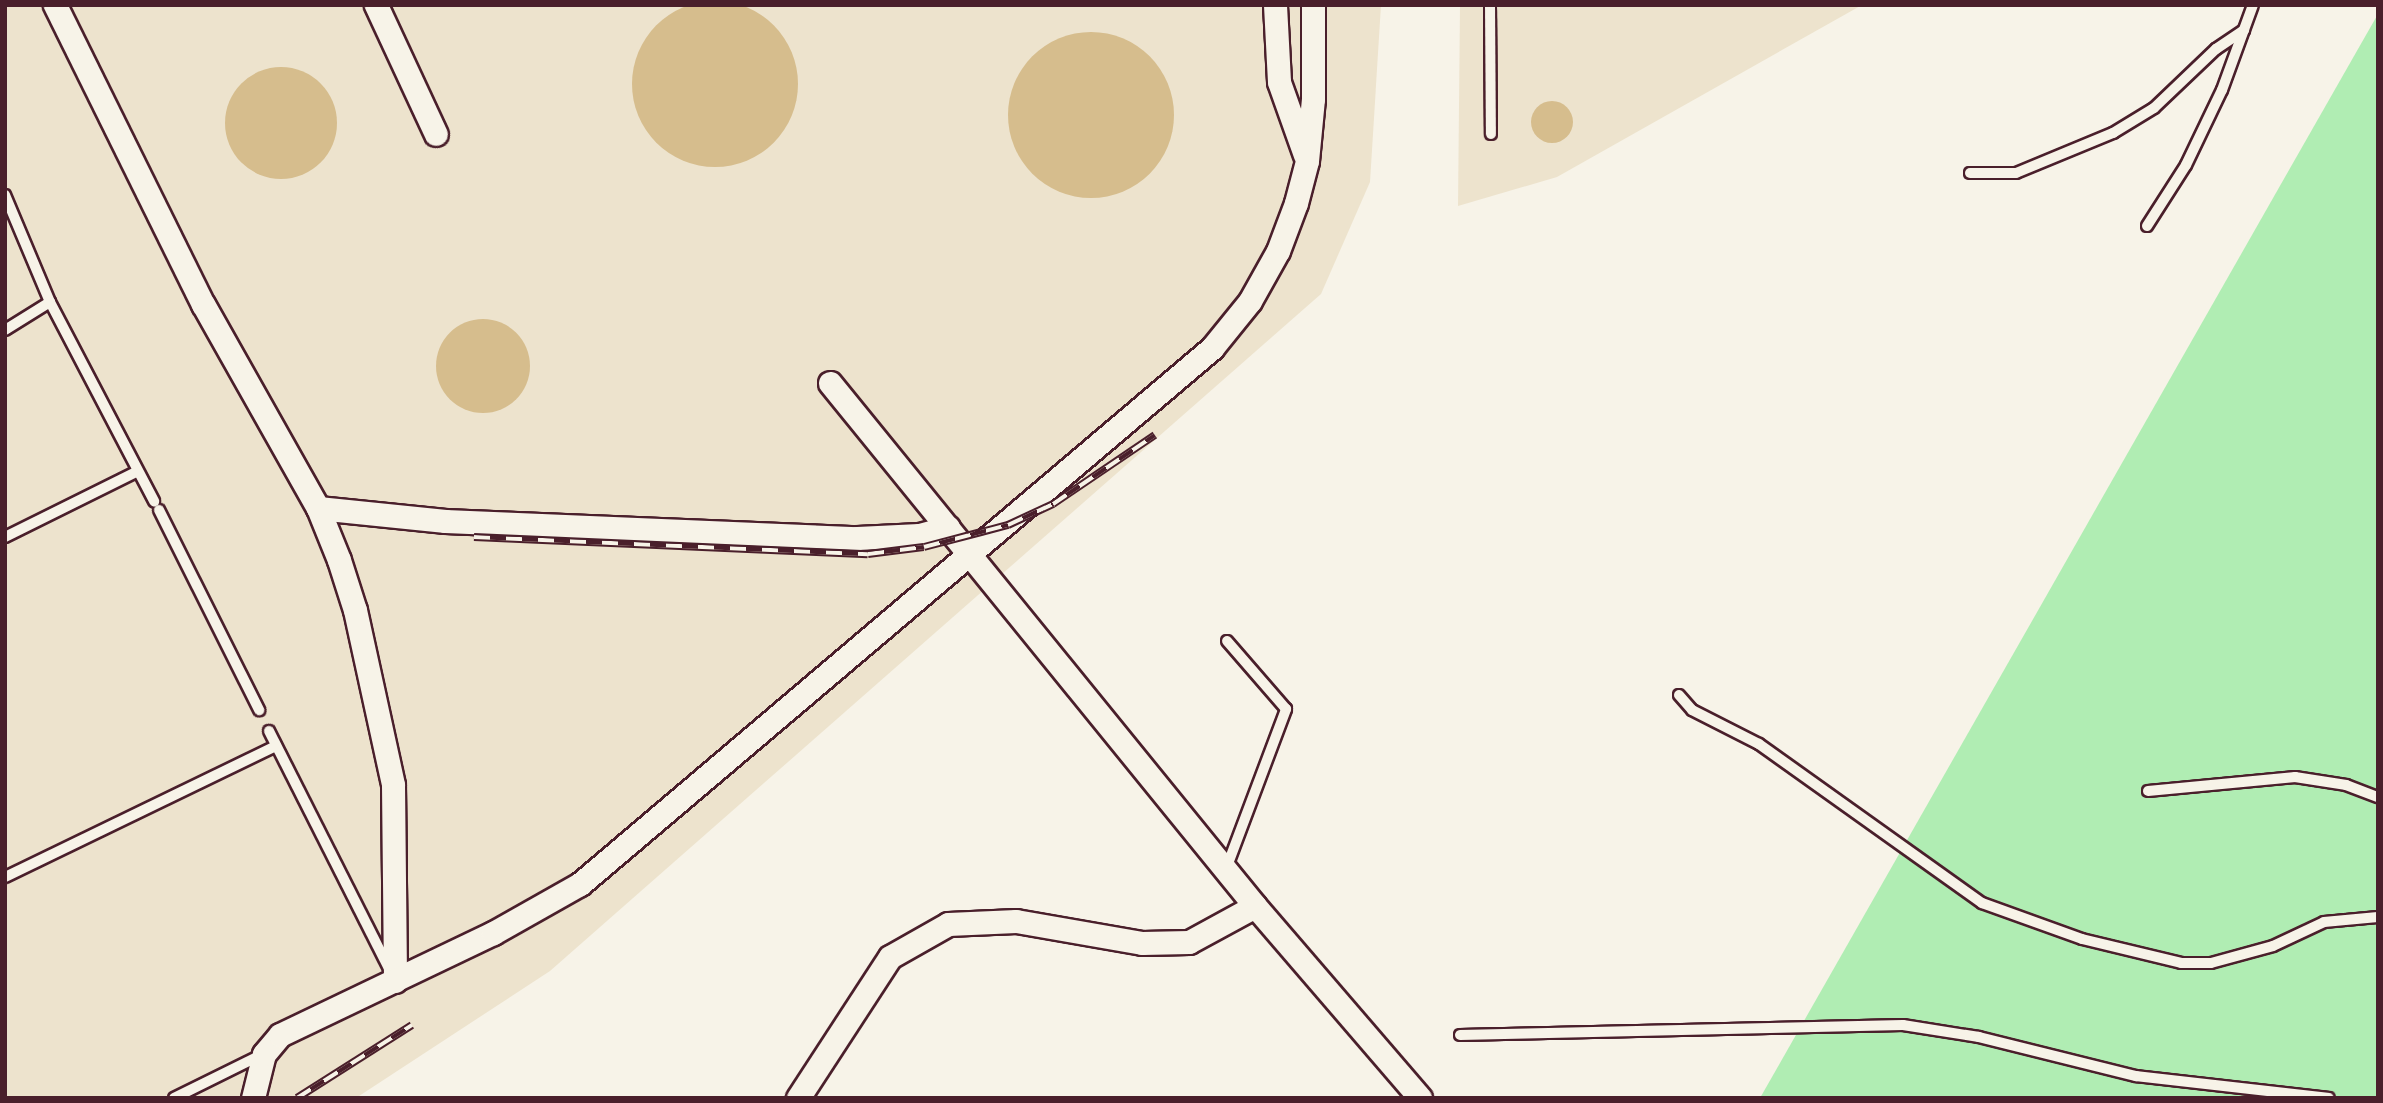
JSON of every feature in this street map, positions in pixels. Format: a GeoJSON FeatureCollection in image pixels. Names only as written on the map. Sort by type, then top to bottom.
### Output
{"type":"FeatureCollection","features":[{"type":"Feature","properties":{"kind":"street"},"geometry":{"type":"LineString","coordinates":[[55,5],[203,304],[318,508],[355,610],[393,785],[395,981]]}},
{"type":"Feature","properties":{"kind":"street"},"geometry":{"type":"LineString","coordinates":[[376,5],[436,134]]}},
{"type":"Feature","properties":{"kind":"street"},"geometry":{"type":"LineString","coordinates":[[1275,5],[1279,82],[1307,161]]}},
{"type":"Feature","properties":{"kind":"street"},"geometry":{"type":"LineString","coordinates":[[253,1098],[264,1054],[280,1035],[545,906],[580,884],[972,556],[1212,348],[1250,301],[1278,251],[1307,161],[1313,99],[1313,5]]}},
{"type":"Feature","properties":{"kind":"street"},"geometry":{"type":"LineString","coordinates":[[830,383],[1255,906],[1420,1098]]}},
{"type":"Feature","properties":{"kind":"street"},"geometry":{"type":"LineString","coordinates":[[318,508],[445,521],[857,538],[919,535],[948,527]]}},
{"type":"Feature","properties":{"kind":"street"},"geometry":{"type":"LineString","coordinates":[[798,1098],[890,957],[948,924],[1016,921],[1143,943],[1189,942],[1255,906]]}},
{"type":"Feature","properties":{"kind":"lane"},"geometry":{"type":"LineString","coordinates":[[1490,5],[1491,134]]}},
{"type":"Feature","properties":{"kind":"lane"},"geometry":{"type":"LineString","coordinates":[[2147,226],[2186,166],[2222,90],[2253,5]]}},
{"type":"Feature","properties":{"kind":"lane"},"geometry":{"type":"LineString","coordinates":[[1970,173],[2016,173],[2113,133],[2154,108],[2216,49],[2244,30]]}},
{"type":"Feature","properties":{"kind":"lane"},"geometry":{"type":"LineString","coordinates":[[5,195],[50,302],[259,710]]}},
{"type":"Feature","properties":{"kind":"lane"},"geometry":{"type":"LineString","coordinates":[[5,330],[50,302]]}},
{"type":"Feature","properties":{"kind":"lane"},"geometry":{"type":"LineString","coordinates":[[5,537],[138,471]]}},
{"type":"Feature","properties":{"kind":"lane"},"geometry":{"type":"LineString","coordinates":[[1226,869],[1286,709],[1227,641]]}},
{"type":"Feature","properties":{"kind":"lane"},"geometry":{"type":"LineString","coordinates":[[1679,695],[1692,710],[1759,744],[1982,903],[2082,939],[2181,964],[2211,964],[2273,946],[2324,922],[2378,917]]}},
{"type":"Feature","properties":{"kind":"lane"},"geometry":{"type":"LineString","coordinates":[[269,731],[395,981]]}},
{"type":"Feature","properties":{"kind":"lane"},"geometry":{"type":"LineString","coordinates":[[5,877],[276,746]]}},
{"type":"Feature","properties":{"kind":"lane"},"geometry":{"type":"LineString","coordinates":[[2148,791],[2295,777],[2346,785],[2378,797]]}},
{"type":"Feature","properties":{"kind":"lane"},"geometry":{"type":"LineString","coordinates":[[1460,1035],[1903,1025],[1979,1037],[2136,1076],[2329,1098]]}},
{"type":"Feature","properties":{"kind":"lane"},"geometry":{"type":"LineString","coordinates":[[174,1098],[264,1054]]}},
{"type":"Feature","properties":{"kind":"shaded area"},"geometry":{"type":"Polygon","coordinates":[[[5,5],[1381,5],[1370,182],[1321,294],[550,971],[356,1098],[5,1098],[5,5]]]}},
{"type":"Feature","properties":{"kind":"shaded area"},"geometry":{"type":"Polygon","coordinates":[[[1460,5],[1862,5],[1557,177],[1458,206],[1460,5]]]}},
{"type":"Feature","properties":{"kind":"green space"},"geometry":{"type":"Polygon","coordinates":[[[2378,14],[2378,1098],[1760,1098],[2378,14]]]}},
{"type":"Feature","properties":{"kind":"building"},"geometry":{"type":"Polygon","coordinates":[[[715,1],[747,7],[774,25],[792,52],[798,84],[792,116],[774,143],[747,161],[715,167],[683,161],[656,143],[638,116],[632,84],[638,52],[656,25],[683,7],[715,1]]]}},
{"type":"Feature","properties":{"kind":"building"},"geometry":{"type":"Polygon","coordinates":[[[1091,32],[1123,38],[1150,56],[1168,83],[1174,115],[1168,147],[1150,174],[1123,192],[1091,198],[1059,192],[1032,174],[1014,147],[1008,115],[1014,83],[1032,56],[1059,38],[1091,32]]]}},
{"type":"Feature","properties":{"kind":"building"},"geometry":{"type":"Polygon","coordinates":[[[281,67],[302,72],[320,84],[332,102],[337,123],[332,144],[320,162],[302,174],[281,179],[260,174],[242,162],[230,144],[225,123],[230,102],[242,84],[260,72],[281,67]]]}},
{"type":"Feature","properties":{"kind":"building"},"geometry":{"type":"Polygon","coordinates":[[[1552,101],[1567,107],[1573,122],[1567,137],[1552,143],[1537,137],[1531,122],[1537,107],[1552,101]]]}},
{"type":"Feature","properties":{"kind":"building"},"geometry":{"type":"Polygon","coordinates":[[[474,319],[492,319],[517,332],[527,348],[530,366],[527,384],[517,400],[492,413],[474,413],[449,400],[436,375],[436,357],[449,332],[474,319]]]}},
{"type":"Feature","properties":{"kind":"railway"},"geometry":{"type":"LineString","coordinates":[[474,537],[868,554],[924,547],[1008,525],[1053,504],[1155,435]]}},
{"type":"Feature","properties":{"kind":"railway"},"geometry":{"type":"LineString","coordinates":[[297,1098],[412,1025]]}}]}
